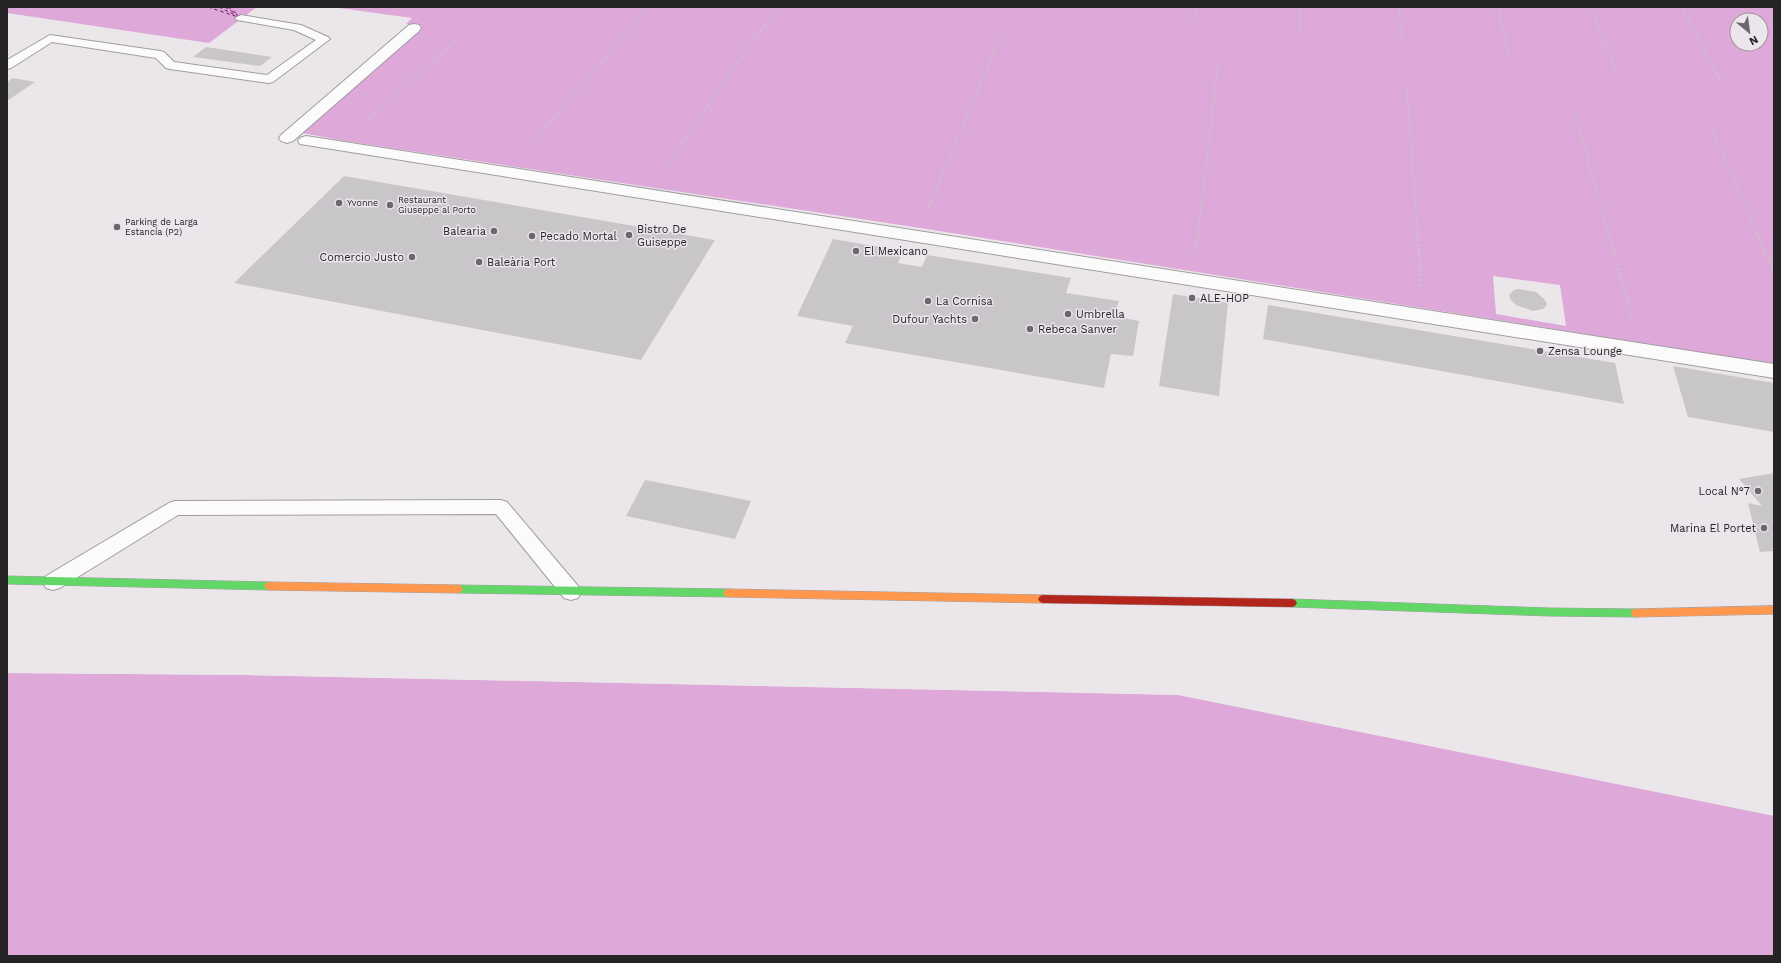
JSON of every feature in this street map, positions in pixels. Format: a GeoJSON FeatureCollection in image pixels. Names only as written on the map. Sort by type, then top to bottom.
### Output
{"type":"FeatureCollection","features":[{"type":"Feature","properties":{"kind":"street"},"geometry":{"type":"LineString","coordinates":[[287,138],[414,28]]}},
{"type":"Feature","properties":{"kind":"street"},"geometry":{"type":"LineString","coordinates":[[306,141],[1774,371]]}},
{"type":"Feature","properties":{"kind":"street"},"geometry":{"type":"LineString","coordinates":[[7,580],[571,592],[1317,604],[1549,612],[1643,613],[1774,610]]}},
{"type":"Feature","properties":{"kind":"lane"},"geometry":{"type":"LineString","coordinates":[[7,65],[50,38],[160,55],[170,65],[269,79],[324,39],[297,27],[241,18]]}},
{"type":"Feature","properties":{"kind":"lane"},"geometry":{"type":"LineString","coordinates":[[53,582],[175,508],[501,507],[571,592]]}},
{"type":"Feature","properties":{"kind":"path"},"geometry":{"type":"LineString","coordinates":[[522,154],[649,7]]}},
{"type":"Feature","properties":{"kind":"path"},"geometry":{"type":"LineString","coordinates":[[1194,22],[1196,7]]}},
{"type":"Feature","properties":{"kind":"path"},"geometry":{"type":"LineString","coordinates":[[1299,7],[1299,34]]}},
{"type":"Feature","properties":{"kind":"path"},"geometry":{"type":"LineString","coordinates":[[1399,7],[1403,44]]}},
{"type":"Feature","properties":{"kind":"path"},"geometry":{"type":"LineString","coordinates":[[1498,7],[1509,58]]}},
{"type":"Feature","properties":{"kind":"path"},"geometry":{"type":"LineString","coordinates":[[1592,7],[1614,71]]}},
{"type":"Feature","properties":{"kind":"path"},"geometry":{"type":"LineString","coordinates":[[1682,7],[1722,83]]}},
{"type":"Feature","properties":{"kind":"path"},"geometry":{"type":"LineString","coordinates":[[660,175],[776,9]]}},
{"type":"Feature","properties":{"kind":"path"},"geometry":{"type":"LineString","coordinates":[[926,214],[1001,36]]}},
{"type":"Feature","properties":{"kind":"path"},"geometry":{"type":"LineString","coordinates":[[363,125],[456,41]]}},
{"type":"Feature","properties":{"kind":"path"},"geometry":{"type":"LineString","coordinates":[[1195,257],[1218,64]]}},
{"type":"Feature","properties":{"kind":"path"},"geometry":{"type":"LineString","coordinates":[[1407,89],[1422,294]]}},
{"type":"Feature","properties":{"kind":"path"},"geometry":{"type":"LineString","coordinates":[[1574,110],[1635,327]]}},
{"type":"Feature","properties":{"kind":"path"},"geometry":{"type":"LineString","coordinates":[[1712,129],[1774,273]]}},
{"type":"Feature","properties":{"kind":"shaded area"},"geometry":{"type":"Polygon","coordinates":[[[7,7],[257,7],[209,43],[7,13],[7,7]]]}},
{"type":"Feature","properties":{"kind":"shaded area"},"geometry":{"type":"Polygon","coordinates":[[[332,7],[1774,7],[1774,364],[920,228],[345,141],[302,133],[422,26],[406,24],[412,18],[332,7]]]}},
{"type":"Feature","properties":{"kind":"shaded area"},"geometry":{"type":"Polygon","coordinates":[[[7,673],[247,675],[1178,695],[1774,816],[1774,956],[7,956],[7,673]]]}},
{"type":"Feature","properties":{"kind":"pier"},"geometry":{"type":"Polygon","coordinates":[[[1493,276],[1560,285],[1566,326],[1496,314],[1493,276]]]}},
{"type":"Feature","properties":{"kind":"pier"},"geometry":{"type":"Polygon","coordinates":[[[7,671],[247,673],[1178,693],[1189,695],[247,675],[7,673],[7,671]]]}},
{"type":"Feature","properties":{"kind":"building"},"geometry":{"type":"Polygon","coordinates":[[[206,47],[272,57],[260,66],[193,57],[206,47]]]}},
{"type":"Feature","properties":{"kind":"building"},"geometry":{"type":"Polygon","coordinates":[[[13,78],[35,82],[7,101],[7,82],[13,78]]]}},
{"type":"Feature","properties":{"kind":"building","name":"Baleària Port"},"geometry":{"type":"Polygon","coordinates":[[[344,176],[715,240],[641,360],[234,283],[344,176]]]}},
{"type":"Feature","properties":{"kind":"building"},"geometry":{"type":"Polygon","coordinates":[[[833,239],[903,251],[898,263],[922,267],[927,255],[1071,278],[1066,293],[1119,301],[1114,316],[1139,321],[1133,356],[1111,354],[1104,388],[845,343],[853,326],[797,316],[833,239]]]}},
{"type":"Feature","properties":{"kind":"building"},"geometry":{"type":"Polygon","coordinates":[[[1519,289],[1536,292],[1547,303],[1546,306],[1543,309],[1533,311],[1516,305],[1510,299],[1509,295],[1514,290],[1519,289]]]}},
{"type":"Feature","properties":{"kind":"building"},"geometry":{"type":"Polygon","coordinates":[[[1173,294],[1228,303],[1219,396],[1159,386],[1173,294]]]}},
{"type":"Feature","properties":{"kind":"building"},"geometry":{"type":"Polygon","coordinates":[[[1268,305],[1615,363],[1624,404],[1263,339],[1268,305]]]}},
{"type":"Feature","properties":{"kind":"building"},"geometry":{"type":"Polygon","coordinates":[[[1673,366],[1774,383],[1774,432],[1688,417],[1673,366]]]}},
{"type":"Feature","properties":{"kind":"building","name":"Marina El Portet"},"geometry":{"type":"Polygon","coordinates":[[[1774,473],[1774,551],[1760,552],[1748,503],[1762,506],[1739,479],[1774,473]]]}},
{"type":"Feature","properties":{"kind":"building"},"geometry":{"type":"Polygon","coordinates":[[[645,480],[751,501],[735,539],[626,516],[645,480]]]}},
{"type":"Feature","properties":{"kind":"ferry route"},"geometry":{"type":"LineString","coordinates":[[208,7],[238,17]]}},
{"type":"Feature","properties":{"kind":"ferry route"},"geometry":{"type":"LineString","coordinates":[[219,7],[237,16]]}},
{"type":"Feature","properties":{"kind":"ferry route"},"geometry":{"type":"LineString","coordinates":[[225,7],[239,16]]}},
{"type":"Feature","properties":{"kind":"ferry route"},"geometry":{"type":"LineString","coordinates":[[228,7],[236,13]]}},
{"type":"Feature","properties":{"kind":"traffic: fast"},"geometry":{"type":"LineString","coordinates":[[7,580],[269,586]]}},
{"type":"Feature","properties":{"kind":"traffic: fast"},"geometry":{"type":"LineString","coordinates":[[458,589],[728,593]]}},
{"type":"Feature","properties":{"kind":"traffic: fast"},"geometry":{"type":"LineString","coordinates":[[1292,603],[1549,612],[1636,613]]}},
{"type":"Feature","properties":{"kind":"traffic: slow"},"geometry":{"type":"LineString","coordinates":[[269,586],[458,589]]}},
{"type":"Feature","properties":{"kind":"traffic: slow"},"geometry":{"type":"LineString","coordinates":[[728,593],[1043,599]]}},
{"type":"Feature","properties":{"kind":"traffic: slow"},"geometry":{"type":"LineString","coordinates":[[1636,613],[1774,610]]}},
{"type":"Feature","properties":{"kind":"traffic: jam"},"geometry":{"type":"LineString","coordinates":[[1043,599],[1292,603]]}},
{"type":"Feature","properties":{"kind":"place","name":"Yvonne"},"geometry":{"type":"Point","coordinates":[339,203]}},
{"type":"Feature","properties":{"kind":"place","name":"Restaurant Giuseppe al Porto"},"geometry":{"type":"Point","coordinates":[390,205]}},
{"type":"Feature","properties":{"kind":"place","name":"Parking de Larga Estancía (P2)"},"geometry":{"type":"Point","coordinates":[117,227]}},
{"type":"Feature","properties":{"kind":"place","name":"Balearia"},"geometry":{"type":"Point","coordinates":[494,231]}},
{"type":"Feature","properties":{"kind":"place","name":"Bistro De Guiseppe"},"geometry":{"type":"Point","coordinates":[629,235]}},
{"type":"Feature","properties":{"kind":"place","name":"Pecado Mortal"},"geometry":{"type":"Point","coordinates":[532,236]}},
{"type":"Feature","properties":{"kind":"place","name":"El Mexicano"},"geometry":{"type":"Point","coordinates":[856,251]}},
{"type":"Feature","properties":{"kind":"place","name":"Comercio Justo"},"geometry":{"type":"Point","coordinates":[412,257]}},
{"type":"Feature","properties":{"kind":"place","name":"Baleària Port"},"geometry":{"type":"Point","coordinates":[479,262]}},
{"type":"Feature","properties":{"kind":"place","name":"ALE-HOP"},"geometry":{"type":"Point","coordinates":[1192,298]}},
{"type":"Feature","properties":{"kind":"place","name":"La Cornisa"},"geometry":{"type":"Point","coordinates":[928,301]}},
{"type":"Feature","properties":{"kind":"place","name":"Umbrella"},"geometry":{"type":"Point","coordinates":[1068,314]}},
{"type":"Feature","properties":{"kind":"place","name":"Dufour Yachts"},"geometry":{"type":"Point","coordinates":[975,319]}},
{"type":"Feature","properties":{"kind":"place","name":"Rebeca Sanver"},"geometry":{"type":"Point","coordinates":[1030,329]}},
{"type":"Feature","properties":{"kind":"place","name":"Zensa Lounge"},"geometry":{"type":"Point","coordinates":[1540,351]}},
{"type":"Feature","properties":{"kind":"place","name":"Local N°7"},"geometry":{"type":"Point","coordinates":[1758,491]}},
{"type":"Feature","properties":{"kind":"place","name":"Marina El Portet"},"geometry":{"type":"Point","coordinates":[1764,528]}}]}
